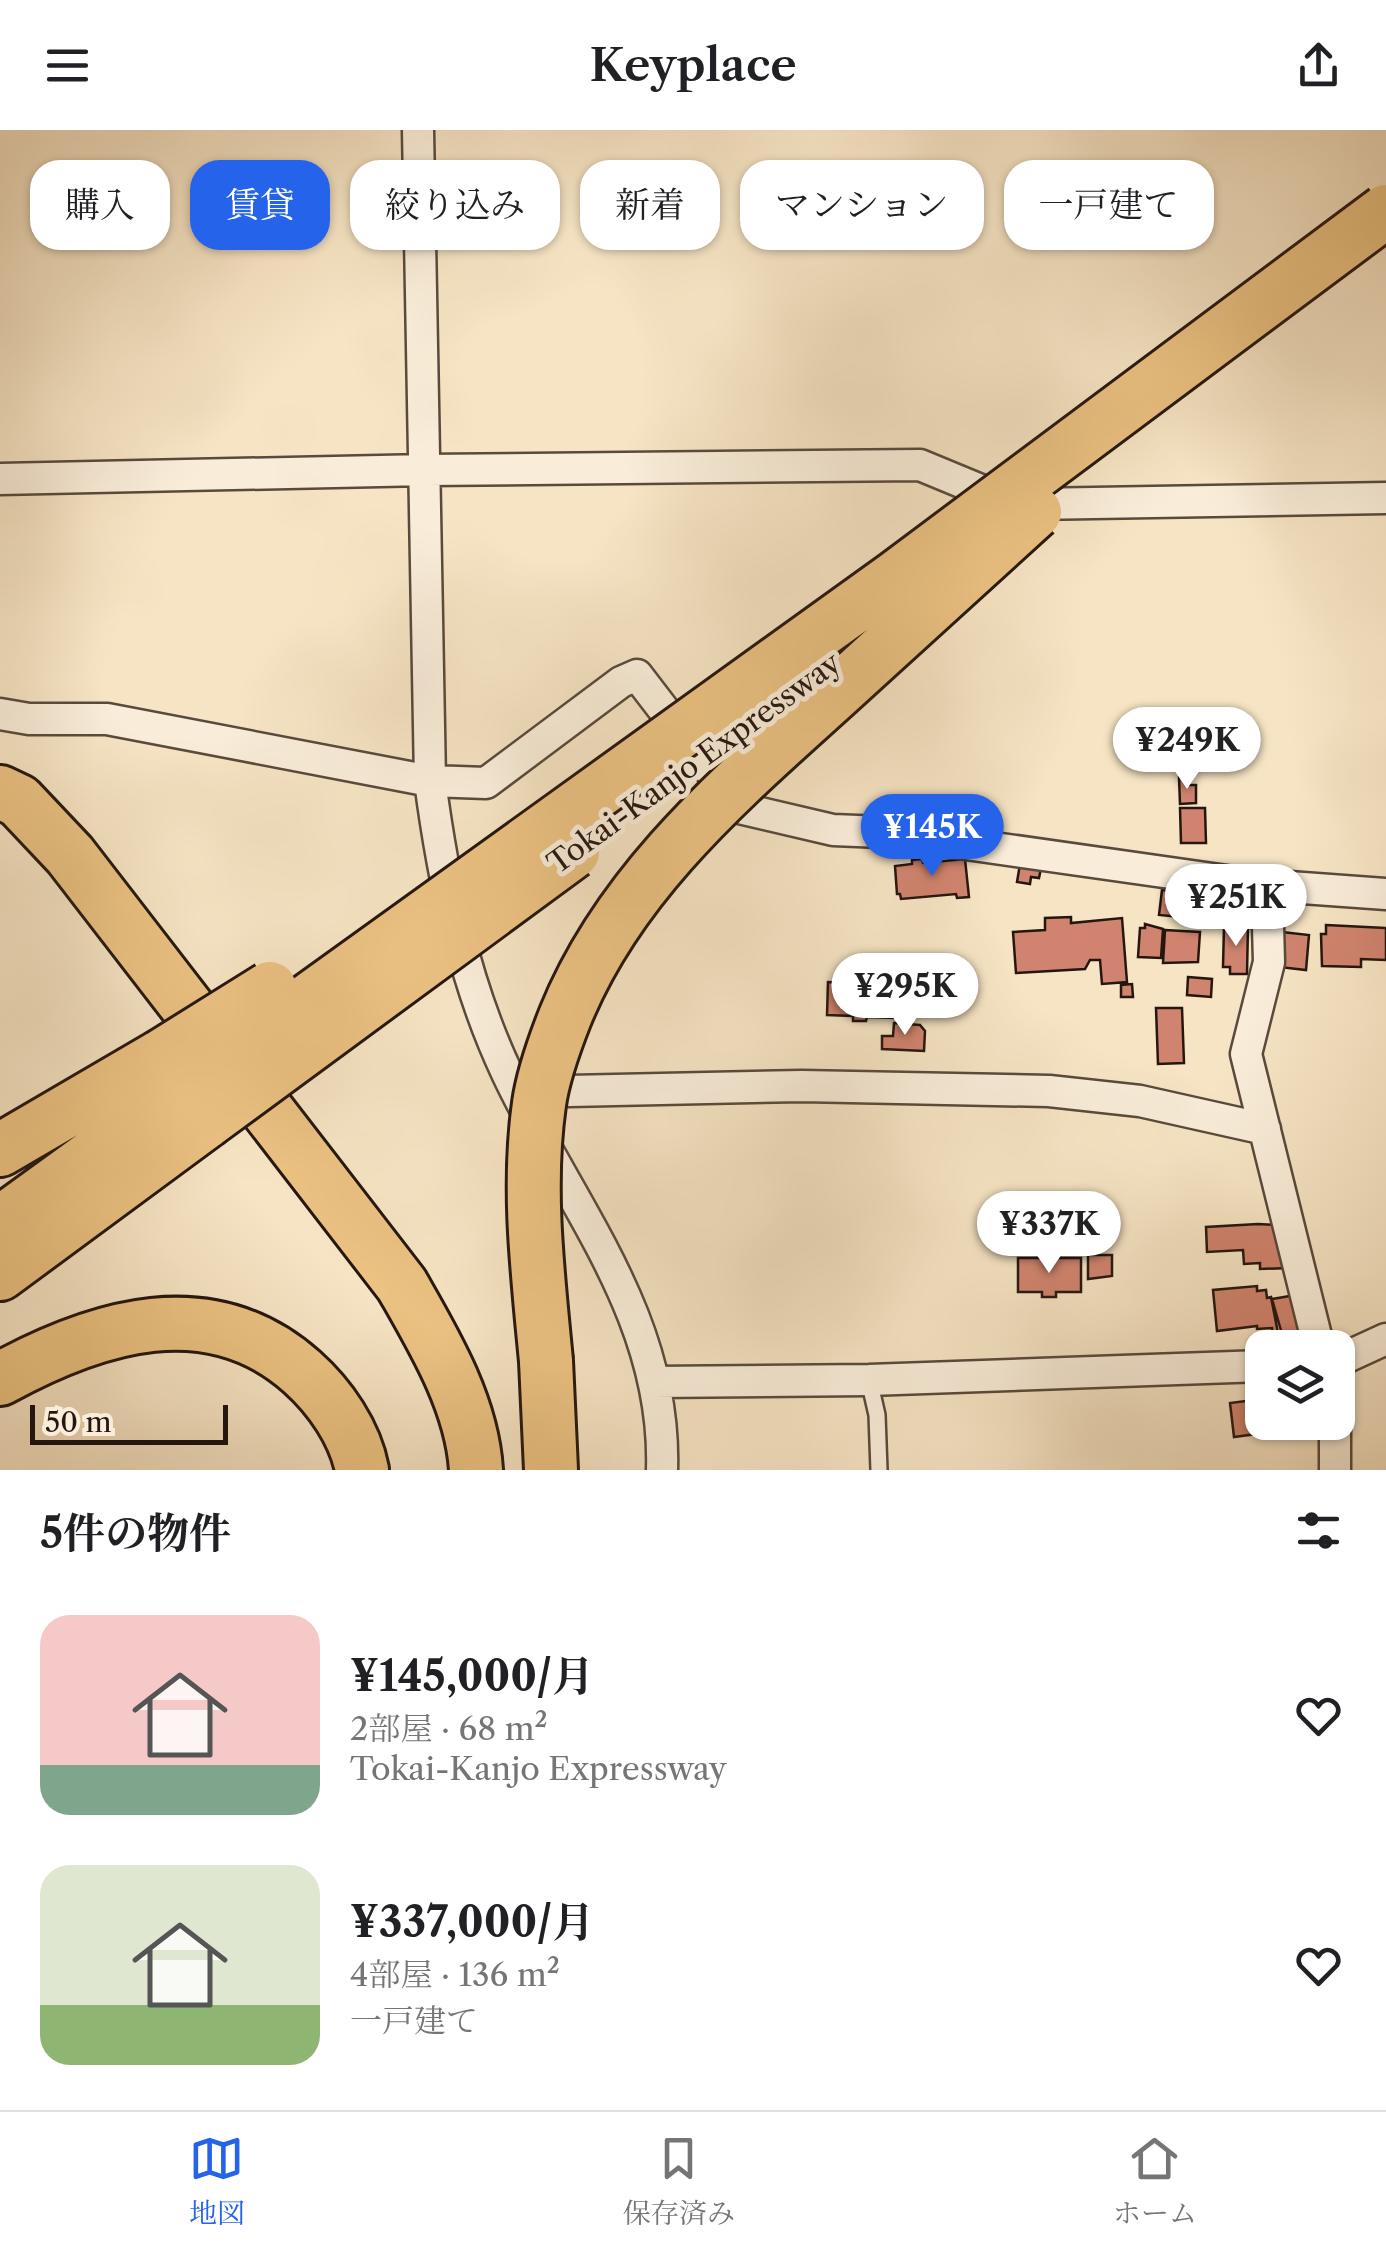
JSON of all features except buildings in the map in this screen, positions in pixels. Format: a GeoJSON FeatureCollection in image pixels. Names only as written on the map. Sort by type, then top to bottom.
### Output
{"type":"FeatureCollection","features":[{"type":"Feature","properties":{"kind":"highway","name":"Tokai-Kanjo Expressway"},"geometry":{"type":"LineString","coordinates":[[0,1223],[896,577],[1386,212]]}},
{"type":"Feature","properties":{"kind":"highway","name":"Tokai-Kanjo Expressway"},"geometry":{"type":"LineString","coordinates":[[0,1274],[184,1089],[1035,512],[1386,251]]}},
{"type":"Feature","properties":{"kind":"highway"},"geometry":{"type":"LineString","coordinates":[[551,1470],[535,1242],[534,1171],[539,1102],[555,1042],[580,980],[610,927],[646,878],[752,770],[1035,512]]}},
{"type":"Feature","properties":{"kind":"highway"},"geometry":{"type":"LineString","coordinates":[[0,792],[18,802],[70,855],[402,1285],[443,1357],[474,1447],[476,1470]]}},
{"type":"Feature","properties":{"kind":"highway"},"geometry":{"type":"LineString","coordinates":[[0,833],[46,874],[93,929],[406,1338],[433,1394],[448,1470]]}},
{"type":"Feature","properties":{"kind":"highway"},"geometry":{"type":"LineString","coordinates":[[0,1150],[184,1089]]}},
{"type":"Feature","properties":{"kind":"highway"},"geometry":{"type":"LineString","coordinates":[[0,1379],[50,1354],[126,1328],[172,1322],[214,1326],[287,1358],[318,1387],[344,1423],[362,1470]]}},
{"type":"Feature","properties":{"kind":"street"},"geometry":{"type":"LineString","coordinates":[[418,130],[430,781],[437,831],[482,1018],[508,1076],[640,1326],[655,1382],[662,1470]]}},
{"type":"Feature","properties":{"kind":"street"},"geometry":{"type":"LineString","coordinates":[[0,479],[920,465],[995,496],[1034,504],[1386,498]]}},
{"type":"Feature","properties":{"kind":"street"},"geometry":{"type":"LineString","coordinates":[[0,714],[28,720],[108,718],[430,781],[486,783],[621,682],[638,675],[739,808],[833,830],[882,832],[1248,884],[1386,894]]}},
{"type":"Feature","properties":{"kind":"street"},"geometry":{"type":"LineString","coordinates":[[1248,884],[1268,926],[1269,962],[1246,1054],[1315,1330]]}},
{"type":"Feature","properties":{"kind":"street"},"geometry":{"type":"LineString","coordinates":[[508,1076],[569,1091],[802,1086],[1049,1091],[1140,1101],[1265,1129]]}},
{"type":"Feature","properties":{"kind":"street"},"geometry":{"type":"LineString","coordinates":[[1355,1353],[1386,1339]]}},
{"type":"Feature","properties":{"kind":"street"},"geometry":{"type":"LineString","coordinates":[[655,1382],[869,1380],[1245,1367]]}},
{"type":"Feature","properties":{"kind":"street"},"geometry":{"type":"LineString","coordinates":[[1334,1440],[1335,1470]]}},
{"type":"Feature","properties":{"kind":"lane"},"geometry":{"type":"LineString","coordinates":[[869,1380],[877,1415],[879,1470]]}}]}
